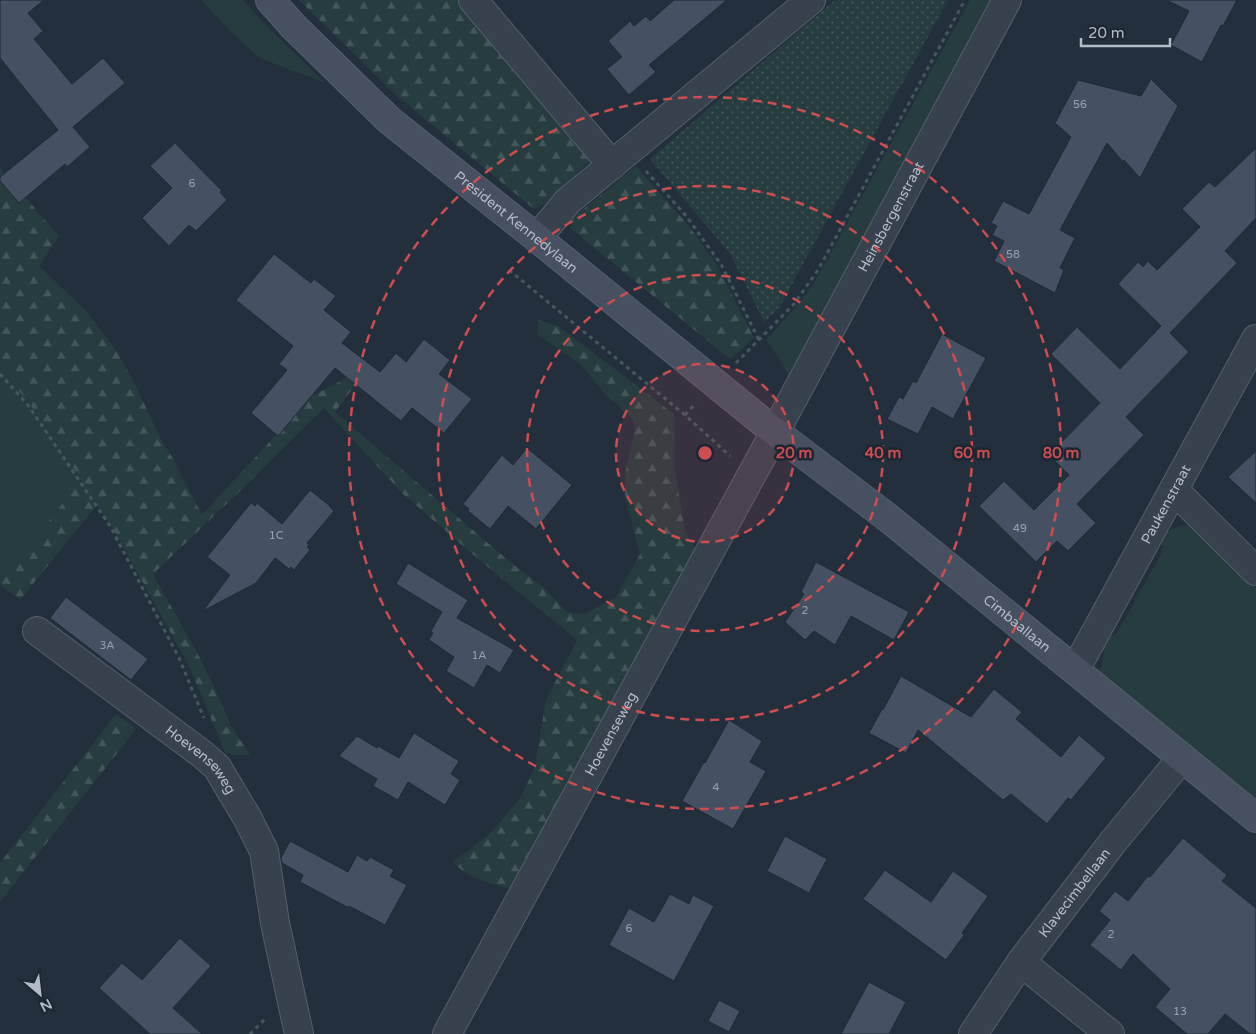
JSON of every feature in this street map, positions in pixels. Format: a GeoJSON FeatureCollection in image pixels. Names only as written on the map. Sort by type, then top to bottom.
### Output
{"type":"FeatureCollection","features":[{"type":"Feature","properties":{"kind":"street","name":"President Kennedylaan"},"geometry":{"type":"LineString","coordinates":[[270,0],[293,26],[388,120],[537,238],[775,432]]}},
{"type":"Feature","properties":{"kind":"street"},"geometry":{"type":"LineString","coordinates":[[473,0],[621,158]]}},
{"type":"Feature","properties":{"kind":"street"},"geometry":{"type":"LineString","coordinates":[[537,238],[568,201],[811,0]]}},
{"type":"Feature","properties":{"kind":"street","name":"Heinsbergenstraat"},"geometry":{"type":"LineString","coordinates":[[775,432],[1007,0]]}},
{"type":"Feature","properties":{"kind":"street","name":"Paukenstraat"},"geometry":{"type":"LineString","coordinates":[[1075,670],[1256,339]]}},
{"type":"Feature","properties":{"kind":"street","name":"Hoevenseweg"},"geometry":{"type":"LineString","coordinates":[[446,1034],[775,432]]}},
{"type":"Feature","properties":{"kind":"street","name":"Cimbaallaan"},"geometry":{"type":"LineString","coordinates":[[775,432],[887,517],[1256,818]]}},
{"type":"Feature","properties":{"kind":"street"},"geometry":{"type":"LineString","coordinates":[[1174,490],[1256,571]]}},
{"type":"Feature","properties":{"kind":"street","name":"Hoevenseweg"},"geometry":{"type":"LineString","coordinates":[[37,630],[217,767],[248,819],[264,851],[274,923],[299,1034]]}},
{"type":"Feature","properties":{"kind":"street","name":"Klavecimbellaan"},"geometry":{"type":"LineString","coordinates":[[973,1034],[1021,962],[1113,842],[1182,758]]}},
{"type":"Feature","properties":{"kind":"street"},"geometry":{"type":"LineString","coordinates":[[1021,962],[1110,1034]]}},
{"type":"Feature","properties":{"kind":"path"},"geometry":{"type":"LineString","coordinates":[[685,415],[794,304],[818,270],[964,0]]}},
{"type":"Feature","properties":{"kind":"path"},"geometry":{"type":"LineString","coordinates":[[621,158],[687,217],[722,266],[759,340]]}},
{"type":"Feature","properties":{"kind":"path"},"geometry":{"type":"LineString","coordinates":[[509,270],[685,415],[751,475]]}},
{"type":"Feature","properties":{"kind":"path"},"geometry":{"type":"LineString","coordinates":[[0,374],[28,405],[110,526],[179,658],[205,720],[207,739],[202,754]]}},
{"type":"Feature","properties":{"kind":"green space"},"geometry":{"type":"Polygon","coordinates":[[[201,0],[243,0],[325,83],[260,58],[232,33],[201,0]]]}},
{"type":"Feature","properties":{"kind":"green space"},"geometry":{"type":"Polygon","coordinates":[[[299,0],[461,0],[593,157],[546,203],[534,209],[397,96],[299,0]]]}},
{"type":"Feature","properties":{"kind":"green space"},"geometry":{"type":"Polygon","coordinates":[[[835,0],[948,0],[779,308],[764,322],[731,255],[650,159],[835,0]]]}},
{"type":"Feature","properties":{"kind":"green space"},"geometry":{"type":"Polygon","coordinates":[[[970,0],[995,0],[790,377],[766,340],[813,285],[970,0]]]}},
{"type":"Feature","properties":{"kind":"green space"},"geometry":{"type":"Polygon","coordinates":[[[636,166],[688,225],[715,262],[754,338],[730,359],[570,228],[574,217],[636,166]]]}},
{"type":"Feature","properties":{"kind":"green space"},"geometry":{"type":"Polygon","coordinates":[[[0,168],[59,236],[39,266],[87,312],[115,349],[202,515],[312,396],[352,375],[355,385],[335,412],[510,562],[543,587],[567,612],[585,614],[616,597],[640,554],[625,497],[625,473],[635,430],[633,419],[606,395],[579,363],[538,335],[538,320],[558,326],[674,414],[674,464],[685,532],[698,552],[514,890],[473,877],[453,862],[491,833],[521,797],[535,767],[546,700],[577,640],[403,494],[324,408],[153,574],[200,658],[231,726],[250,755],[234,755],[225,752],[190,668],[119,539],[97,505],[20,600],[0,585],[81,480],[43,422],[0,368],[0,168]]]}},
{"type":"Feature","properties":{"kind":"green space"},"geometry":{"type":"Polygon","coordinates":[[[0,368],[43,422],[81,480],[0,583],[0,368]]]}},
{"type":"Feature","properties":{"kind":"green space"},"geometry":{"type":"Polygon","coordinates":[[[1185,525],[1196,529],[1256,588],[1256,799],[1099,671],[1103,660],[1104,646],[1110,637],[1117,633],[1162,552],[1162,541],[1166,533],[1174,528],[1185,525]]]}},
{"type":"Feature","properties":{"kind":"green space"},"geometry":{"type":"Polygon","coordinates":[[[116,714],[136,729],[0,902],[0,863],[116,714]]]}},
{"type":"Feature","properties":{"kind":"building"},"geometry":{"type":"Polygon","coordinates":[[[0,0],[44,0],[28,13],[43,31],[34,39],[72,84],[103,58],[125,83],[73,127],[90,147],[67,167],[65,164],[19,203],[0,181],[0,177],[58,130],[0,58],[0,0]]]}},
{"type":"Feature","properties":{"kind":"building"},"geometry":{"type":"Polygon","coordinates":[[[674,0],[727,0],[649,65],[656,72],[629,95],[607,69],[622,57],[608,41],[630,21],[634,26],[646,16],[650,21],[674,0]]]}},
{"type":"Feature","properties":{"kind":"building"},"geometry":{"type":"Polygon","coordinates":[[[1166,0],[1237,0],[1223,26],[1221,25],[1202,62],[1171,45],[1189,11],[1166,0]]]}},
{"type":"Feature","properties":{"kind":"building"},"geometry":{"type":"Polygon","coordinates":[[[1151,79],[1178,106],[1140,178],[1107,143],[1060,230],[1075,238],[1060,268],[1064,270],[1055,293],[994,261],[1004,241],[992,235],[997,226],[991,223],[1003,201],[1029,214],[1071,137],[1055,123],[1078,80],[1141,96],[1151,79]]]}},
{"type":"Feature","properties":{"kind":"building"},"geometry":{"type":"Polygon","coordinates":[[[175,143],[222,191],[220,192],[227,200],[196,231],[189,225],[169,246],[142,218],[172,188],[150,166],[175,143]]]}},
{"type":"Feature","properties":{"kind":"building"},"geometry":{"type":"Polygon","coordinates":[[[1256,148],[1256,218],[1225,251],[1237,263],[1170,333],[1189,352],[1126,417],[1144,435],[1077,504],[1096,523],[1068,551],[1057,541],[1036,562],[979,506],[1004,481],[1034,510],[1069,475],[1049,455],[1100,403],[1051,354],[1077,327],[1120,369],[1161,326],[1118,284],[1138,262],[1143,267],[1148,261],[1157,270],[1200,227],[1182,209],[1209,182],[1215,187],[1256,148]]]}},
{"type":"Feature","properties":{"kind":"building"},"geometry":{"type":"Polygon","coordinates":[[[274,254],[311,283],[314,279],[336,296],[324,310],[351,332],[342,343],[380,372],[396,353],[406,362],[424,339],[450,360],[439,374],[472,399],[444,433],[412,408],[401,421],[335,368],[278,436],[251,413],[287,370],[279,364],[293,346],[236,300],[274,254]]]}},
{"type":"Feature","properties":{"kind":"building"},"geometry":{"type":"Polygon","coordinates":[[[942,334],[986,358],[953,419],[932,407],[918,434],[887,419],[899,397],[903,399],[913,381],[916,383],[942,334]]]}},
{"type":"Feature","properties":{"kind":"building"},"geometry":{"type":"Polygon","coordinates":[[[527,448],[572,485],[536,529],[508,506],[490,529],[468,511],[469,509],[463,504],[502,455],[513,465],[527,448]]]}},
{"type":"Feature","properties":{"kind":"building"},"geometry":{"type":"Polygon","coordinates":[[[1256,451],[1256,503],[1228,477],[1256,451]]]}},
{"type":"Feature","properties":{"kind":"building"},"geometry":{"type":"Polygon","coordinates":[[[310,490],[334,511],[307,543],[309,545],[307,547],[310,550],[294,570],[291,567],[289,569],[275,558],[256,583],[203,611],[230,575],[207,557],[251,503],[255,506],[257,503],[282,524],[310,490]]]}},
{"type":"Feature","properties":{"kind":"building"},"geometry":{"type":"Polygon","coordinates":[[[816,562],[909,612],[894,640],[851,616],[835,645],[814,631],[805,640],[785,622],[804,594],[801,592],[816,562]]]}},
{"type":"Feature","properties":{"kind":"building"},"geometry":{"type":"Polygon","coordinates":[[[408,563],[468,600],[457,618],[514,650],[500,673],[487,665],[474,688],[446,671],[454,657],[429,640],[433,633],[431,631],[442,612],[396,584],[408,563]]]}},
{"type":"Feature","properties":{"kind":"building"},"geometry":{"type":"Polygon","coordinates":[[[66,597],[148,659],[131,680],[50,618],[66,597]]]}},
{"type":"Feature","properties":{"kind":"building"},"geometry":{"type":"Polygon","coordinates":[[[901,676],[971,717],[994,689],[1022,712],[1016,719],[1061,757],[1079,735],[1106,758],[1071,800],[1068,798],[1047,824],[1011,794],[1003,800],[918,730],[906,753],[869,733],[901,676]]]}},
{"type":"Feature","properties":{"kind":"building"},"geometry":{"type":"Polygon","coordinates":[[[729,720],[762,741],[750,762],[766,771],[733,829],[682,801],[729,720]]]}},
{"type":"Feature","properties":{"kind":"building"},"geometry":{"type":"Polygon","coordinates":[[[414,733],[459,761],[451,774],[460,780],[445,805],[408,782],[398,800],[373,786],[377,779],[339,756],[357,736],[399,758],[414,733]]]}},
{"type":"Feature","properties":{"kind":"building"},"geometry":{"type":"Polygon","coordinates":[[[785,836],[827,859],[809,893],[767,871],[785,836]]]}},
{"type":"Feature","properties":{"kind":"building"},"geometry":{"type":"Polygon","coordinates":[[[1183,838],[1227,875],[1222,881],[1256,908],[1256,1034],[1250,1034],[1225,1014],[1208,1034],[1187,1034],[1155,1007],[1170,989],[1133,954],[1121,970],[1090,945],[1110,920],[1099,911],[1115,891],[1128,901],[1183,838]]]}},
{"type":"Feature","properties":{"kind":"building"},"geometry":{"type":"Polygon","coordinates":[[[290,841],[348,872],[357,855],[367,861],[370,857],[394,870],[390,876],[407,885],[385,925],[300,882],[303,875],[282,863],[281,858],[290,841]]]}},
{"type":"Feature","properties":{"kind":"building"},"geometry":{"type":"Polygon","coordinates":[[[885,870],[931,902],[953,871],[988,896],[946,960],[863,899],[885,870]]]}},
{"type":"Feature","properties":{"kind":"building"},"geometry":{"type":"Polygon","coordinates":[[[670,894],[689,904],[693,895],[714,906],[674,981],[609,945],[629,908],[654,922],[670,894]]]}},
{"type":"Feature","properties":{"kind":"building"},"geometry":{"type":"Polygon","coordinates":[[[180,938],[211,966],[173,1008],[202,1034],[150,1034],[99,988],[122,963],[142,980],[180,938]]]}},
{"type":"Feature","properties":{"kind":"building"},"geometry":{"type":"Polygon","coordinates":[[[869,982],[906,1002],[889,1034],[841,1034],[869,982]]]}},
{"type":"Feature","properties":{"kind":"building"},"geometry":{"type":"Polygon","coordinates":[[[719,1000],[740,1011],[729,1032],[708,1021],[719,1000]]]}}]}
